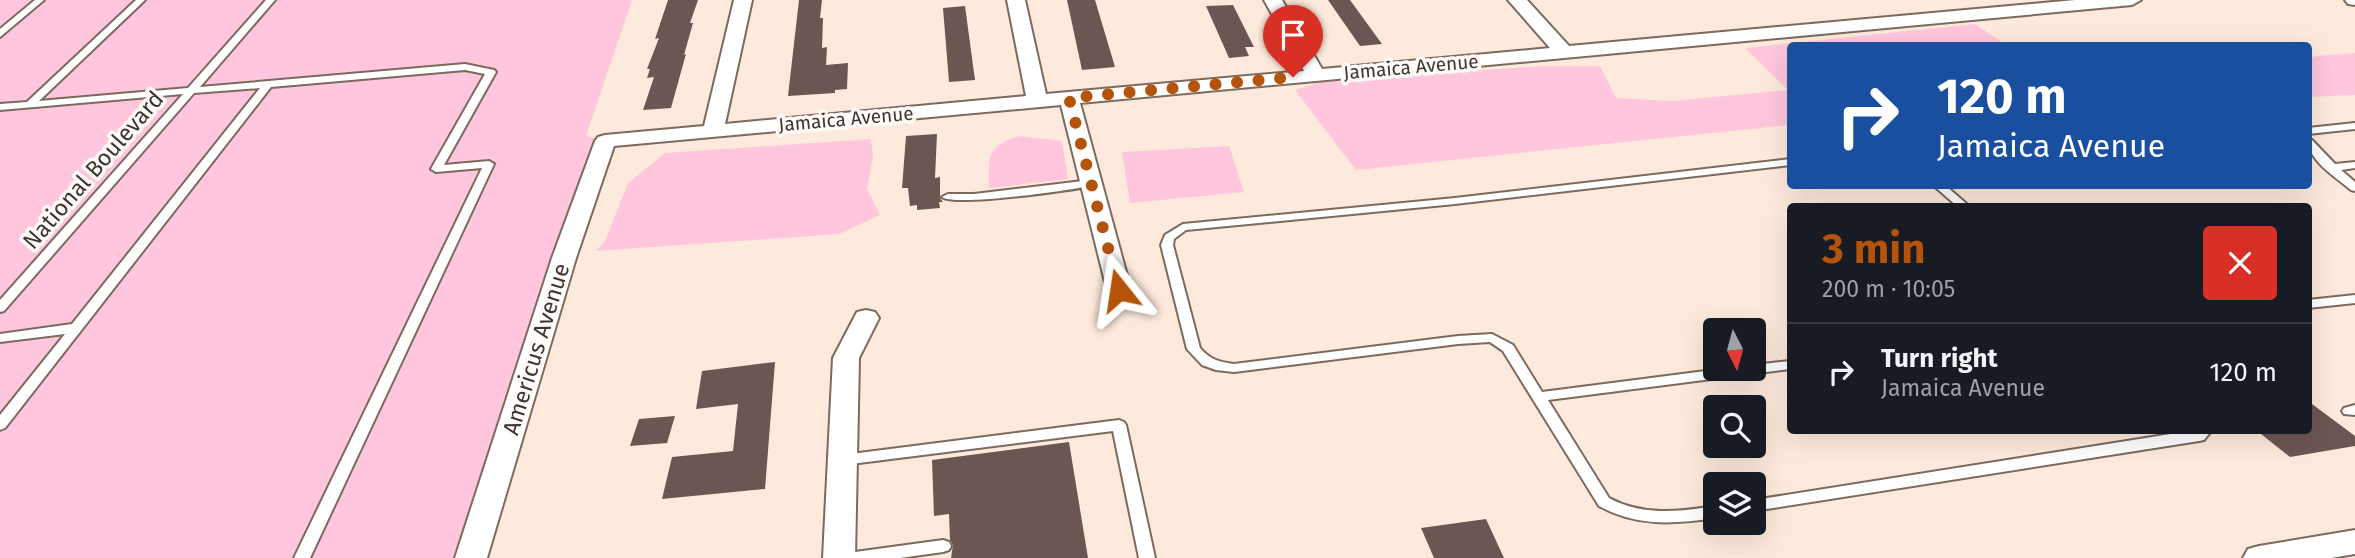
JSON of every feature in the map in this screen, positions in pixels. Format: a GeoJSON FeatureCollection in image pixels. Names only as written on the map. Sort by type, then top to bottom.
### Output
{"type":"FeatureCollection","features":[{"type":"Feature","properties":{"kind":"street"},"geometry":{"type":"LineString","coordinates":[[713,131],[743,0]]}},
{"type":"Feature","properties":{"kind":"street"},"geometry":{"type":"LineString","coordinates":[[1016,0],[1037,101]]}},
{"type":"Feature","properties":{"kind":"street"},"geometry":{"type":"LineString","coordinates":[[1273,0],[1315,75]]}},
{"type":"Feature","properties":{"kind":"street"},"geometry":{"type":"LineString","coordinates":[[1517,0],[1564,52]]}},
{"type":"Feature","properties":{"kind":"street","name":"Jamaica Avenue"},"geometry":{"type":"LineString","coordinates":[[605,141],[2077,2],[2132,0]]}},
{"type":"Feature","properties":{"kind":"street"},"geometry":{"type":"LineString","coordinates":[[1069,98],[1119,290]]}},
{"type":"Feature","properties":{"kind":"street","name":"Americus Avenue"},"geometry":{"type":"LineString","coordinates":[[471,558],[564,258],[605,141]]}},
{"type":"Feature","properties":{"kind":"street"},"geometry":{"type":"LineString","coordinates":[[839,558],[846,358],[866,317]]}},
{"type":"Feature","properties":{"kind":"street"},"geometry":{"type":"LineString","coordinates":[[2259,558],[2355,542]]}},
{"type":"Feature","properties":{"kind":"lane"},"geometry":{"type":"LineString","coordinates":[[0,33],[40,0]]}},
{"type":"Feature","properties":{"kind":"lane"},"geometry":{"type":"LineString","coordinates":[[29,105],[141,0]]}},
{"type":"Feature","properties":{"kind":"lane","name":"National Boulevard"},"geometry":{"type":"LineString","coordinates":[[0,308],[271,0]]}},
{"type":"Feature","properties":{"kind":"lane"},"geometry":{"type":"LineString","coordinates":[[0,107],[465,68],[491,72],[436,169],[489,164],[302,558]]}},
{"type":"Feature","properties":{"kind":"lane"},"geometry":{"type":"LineString","coordinates":[[0,425],[268,85]]}},
{"type":"Feature","properties":{"kind":"lane"},"geometry":{"type":"LineString","coordinates":[[2312,131],[2355,126]]}},
{"type":"Feature","properties":{"kind":"lane"},"geometry":{"type":"LineString","coordinates":[[2312,146],[2355,188]]}},
{"type":"Feature","properties":{"kind":"lane"},"geometry":{"type":"LineString","coordinates":[[1703,513],[1656,518],[1620,513],[1604,502],[1508,348],[1492,338],[1234,368],[1213,366],[1202,361],[1195,349],[1167,245],[1169,237],[1183,227],[1455,201],[1787,162]]}},
{"type":"Feature","properties":{"kind":"lane"},"geometry":{"type":"LineString","coordinates":[[2332,168],[2355,165]]}},
{"type":"Feature","properties":{"kind":"lane"},"geometry":{"type":"LineString","coordinates":[[948,197],[974,197],[1091,183]]}},
{"type":"Feature","properties":{"kind":"lane"},"geometry":{"type":"LineString","coordinates":[[1943,189],[1960,203]]}},
{"type":"Feature","properties":{"kind":"lane"},"geometry":{"type":"LineString","coordinates":[[2312,304],[2355,299]]}},
{"type":"Feature","properties":{"kind":"lane"},"geometry":{"type":"LineString","coordinates":[[0,338],[76,328]]}},
{"type":"Feature","properties":{"kind":"lane"},"geometry":{"type":"LineString","coordinates":[[1538,397],[1787,365]]}},
{"type":"Feature","properties":{"kind":"lane"},"geometry":{"type":"LineString","coordinates":[[842,460],[1119,425],[1147,558]]}},
{"type":"Feature","properties":{"kind":"lane"},"geometry":{"type":"LineString","coordinates":[[1766,504],[2201,434]]}},
{"type":"Feature","properties":{"kind":"lane"},"geometry":{"type":"LineString","coordinates":[[855,558],[943,546]]}},
{"type":"Feature","properties":{"kind":"shaded area"},"geometry":{"type":"Polygon","coordinates":[[[0,0],[632,0],[586,136],[605,141],[471,558],[0,558],[0,0]]]}},
{"type":"Feature","properties":{"kind":"shaded area"},"geometry":{"type":"Polygon","coordinates":[[[1975,24],[2002,42],[1802,42],[1975,24]]]}},
{"type":"Feature","properties":{"kind":"shaded area"},"geometry":{"type":"Polygon","coordinates":[[[1787,44],[1787,89],[1745,48],[1787,44]]]}},
{"type":"Feature","properties":{"kind":"shaded area"},"geometry":{"type":"Polygon","coordinates":[[[2355,53],[2355,95],[2312,97],[2312,57],[2355,53]]]}},
{"type":"Feature","properties":{"kind":"shaded area"},"geometry":{"type":"Polygon","coordinates":[[[1541,66],[1600,66],[1616,98],[1671,101],[1787,90],[1787,125],[1356,170],[1295,90],[1321,82],[1541,66]]]}},
{"type":"Feature","properties":{"kind":"shaded area"},"geometry":{"type":"Polygon","coordinates":[[[1020,136],[1062,141],[1068,179],[989,188],[990,160],[995,148],[1020,136]]]}},
{"type":"Feature","properties":{"kind":"shaded area"},"geometry":{"type":"Polygon","coordinates":[[[871,139],[873,157],[867,189],[880,215],[839,234],[596,251],[605,241],[628,183],[665,153],[871,139]]]}},
{"type":"Feature","properties":{"kind":"shaded area"},"geometry":{"type":"Polygon","coordinates":[[[1229,146],[1244,192],[1130,203],[1122,152],[1229,146]]]}},
{"type":"Feature","properties":{"kind":"building"},"geometry":{"type":"Polygon","coordinates":[[[668,0],[698,0],[690,23],[693,23],[671,108],[643,110],[654,77],[647,78],[650,69],[647,69],[659,38],[655,39],[668,0]]]}},
{"type":"Feature","properties":{"kind":"building"},"geometry":{"type":"Polygon","coordinates":[[[799,0],[822,0],[820,18],[823,18],[822,48],[827,47],[826,65],[848,63],[847,89],[835,90],[835,93],[788,96],[799,0]]]}},
{"type":"Feature","properties":{"kind":"building"},"geometry":{"type":"Polygon","coordinates":[[[1067,0],[1095,0],[1115,67],[1082,70],[1067,0]]]}},
{"type":"Feature","properties":{"kind":"building"},"geometry":{"type":"Polygon","coordinates":[[[1328,0],[1350,0],[1382,44],[1360,46],[1328,0]]]}},
{"type":"Feature","properties":{"kind":"building"},"geometry":{"type":"Polygon","coordinates":[[[1233,5],[1254,47],[1245,47],[1249,56],[1229,58],[1206,6],[1233,5]]]}},
{"type":"Feature","properties":{"kind":"building"},"geometry":{"type":"Polygon","coordinates":[[[965,6],[975,80],[949,82],[943,8],[965,6]]]}},
{"type":"Feature","properties":{"kind":"building"},"geometry":{"type":"Polygon","coordinates":[[[937,134],[935,178],[940,177],[940,198],[943,202],[939,202],[940,208],[917,210],[917,205],[910,206],[908,188],[902,188],[906,136],[937,134]]]}},
{"type":"Feature","properties":{"kind":"building"},"geometry":{"type":"Polygon","coordinates":[[[775,362],[765,489],[662,499],[672,457],[733,451],[738,404],[696,409],[702,371],[775,362]]]}},
{"type":"Feature","properties":{"kind":"building"},"geometry":{"type":"Polygon","coordinates":[[[2312,404],[2355,436],[2355,446],[2290,457],[2261,434],[2312,434],[2312,404]]]}},
{"type":"Feature","properties":{"kind":"building"},"geometry":{"type":"Polygon","coordinates":[[[675,416],[667,443],[630,446],[639,419],[675,416]]]}},
{"type":"Feature","properties":{"kind":"building"},"geometry":{"type":"Polygon","coordinates":[[[1069,442],[1088,558],[951,558],[953,545],[950,540],[949,514],[934,516],[932,460],[1069,442]]]}},
{"type":"Feature","properties":{"kind":"building"},"geometry":{"type":"Polygon","coordinates":[[[1486,519],[1504,558],[1434,558],[1421,528],[1486,519]]]}},
{"type":"Feature","properties":{"kind":"route"},"geometry":{"type":"LineString","coordinates":[[1119,290],[1069,98],[1293,77]]}}]}
